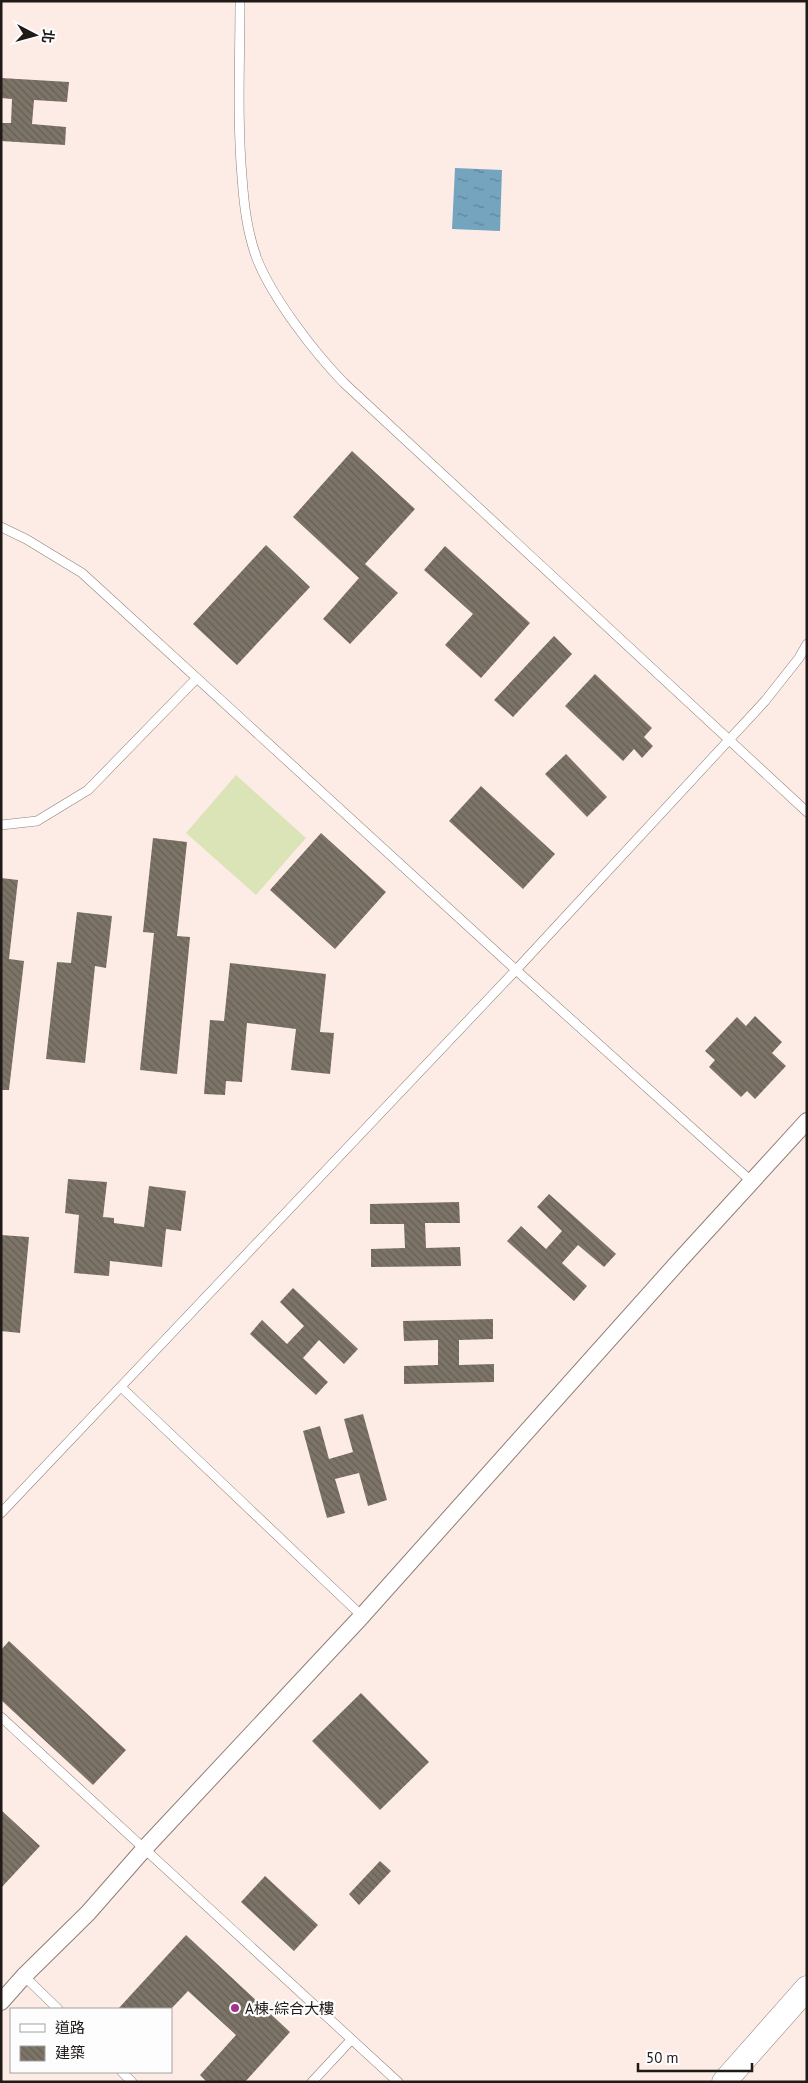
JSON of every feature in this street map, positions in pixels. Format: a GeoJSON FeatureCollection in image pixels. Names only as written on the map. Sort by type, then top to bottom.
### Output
{"type":"FeatureCollection","features":[{"type":"Feature","properties":{"kind":"street"},"geometry":{"type":"LineString","coordinates":[[1,2002],[24,1976],[88,1913],[145,1848],[362,1616],[807,1121]]}},
{"type":"Feature","properties":{"kind":"street"},"geometry":{"type":"LineString","coordinates":[[724,2082],[807,1988]]}},
{"type":"Feature","properties":{"kind":"lane"},"geometry":{"type":"LineString","coordinates":[[240,1],[239,143],[245,216],[257,259],[273,289],[324,363],[807,812]]}},
{"type":"Feature","properties":{"kind":"lane"},"geometry":{"type":"LineString","coordinates":[[1,527],[26,539],[82,573],[751,1182]]}},
{"type":"Feature","properties":{"kind":"lane"},"geometry":{"type":"LineString","coordinates":[[1,1513],[516,970],[765,701],[799,658],[807,644]]}},
{"type":"Feature","properties":{"kind":"lane"},"geometry":{"type":"LineString","coordinates":[[1,825],[37,821],[88,790],[197,678]]}},
{"type":"Feature","properties":{"kind":"lane"},"geometry":{"type":"LineString","coordinates":[[121,1387],[362,1616]]}},
{"type":"Feature","properties":{"kind":"lane"},"geometry":{"type":"LineString","coordinates":[[1,1717],[145,1848],[350,2040],[398,2082]]}},
{"type":"Feature","properties":{"kind":"lane"},"geometry":{"type":"LineString","coordinates":[[24,1976],[57,2008]]}},
{"type":"Feature","properties":{"kind":"lane"},"geometry":{"type":"LineString","coordinates":[[312,2082],[350,2040]]}},
{"type":"Feature","properties":{"kind":"lane"},"geometry":{"type":"LineString","coordinates":[[123,2073],[132,2082]]}},
{"type":"Feature","properties":{"kind":"green space"},"geometry":{"type":"Polygon","coordinates":[[[236,775],[306,838],[256,895],[186,833],[236,775]]]}},
{"type":"Feature","properties":{"kind":"water"},"geometry":{"type":"Polygon","coordinates":[[[455,168],[502,170],[500,231],[452,229],[455,168]]]}},
{"type":"Feature","properties":{"kind":"building"},"geometry":{"type":"Polygon","coordinates":[[[1,78],[69,82],[67,102],[34,100],[32,124],[66,127],[65,145],[1,141],[1,123],[11,123],[12,99],[1,98],[1,78]]]}},
{"type":"Feature","properties":{"kind":"building"},"geometry":{"type":"Polygon","coordinates":[[[352,451],[415,509],[365,564],[398,593],[350,644],[323,619],[359,578],[293,517],[352,451]]]}},
{"type":"Feature","properties":{"kind":"building"},"geometry":{"type":"Polygon","coordinates":[[[266,545],[310,587],[237,665],[193,624],[266,545]]]}},
{"type":"Feature","properties":{"kind":"building"},"geometry":{"type":"Polygon","coordinates":[[[445,546],[530,623],[481,678],[445,645],[473,614],[424,570],[445,546]]]}},
{"type":"Feature","properties":{"kind":"building"},"geometry":{"type":"Polygon","coordinates":[[[554,636],[572,654],[513,717],[494,700],[554,636]]]}},
{"type":"Feature","properties":{"kind":"building"},"geometry":{"type":"Polygon","coordinates":[[[595,674],[652,728],[644,737],[653,746],[642,758],[634,749],[623,761],[565,706],[595,674]]]}},
{"type":"Feature","properties":{"kind":"building"},"geometry":{"type":"Polygon","coordinates":[[[566,754],[607,797],[587,817],[545,774],[566,754]]]}},
{"type":"Feature","properties":{"kind":"building"},"geometry":{"type":"Polygon","coordinates":[[[481,786],[555,854],[523,889],[449,821],[481,786]]]}},
{"type":"Feature","properties":{"kind":"building"},"geometry":{"type":"Polygon","coordinates":[[[321,833],[386,892],[335,949],[270,890],[321,833]]]}},
{"type":"Feature","properties":{"kind":"building"},"geometry":{"type":"Polygon","coordinates":[[[153,838],[187,842],[177,936],[190,937],[177,1074],[140,1070],[154,933],[143,932],[153,838]]]}},
{"type":"Feature","properties":{"kind":"building"},"geometry":{"type":"Polygon","coordinates":[[[1,878],[18,880],[9,959],[24,961],[9,1090],[1,1090],[1,878]]]}},
{"type":"Feature","properties":{"kind":"building"},"geometry":{"type":"Polygon","coordinates":[[[77,912],[112,916],[106,968],[95,966],[85,1063],[46,1059],[57,962],[71,963],[77,912]]]}},
{"type":"Feature","properties":{"kind":"building"},"geometry":{"type":"Polygon","coordinates":[[[230,963],[326,974],[320,1032],[334,1033],[330,1074],[291,1070],[296,1029],[247,1023],[242,1082],[226,1081],[225,1095],[204,1094],[210,1020],[224,1021],[230,963]]]}},
{"type":"Feature","properties":{"kind":"building"},"geometry":{"type":"Polygon","coordinates":[[[755,1016],[782,1042],[772,1053],[786,1066],[755,1099],[747,1091],[741,1097],[709,1067],[715,1060],[705,1051],[737,1017],[746,1026],[755,1016]]]}},
{"type":"Feature","properties":{"kind":"building"},"geometry":{"type":"Polygon","coordinates":[[[68,1179],[107,1182],[103,1217],[114,1218],[114,1223],[144,1227],[149,1186],[186,1191],[181,1231],[166,1229],[162,1267],[110,1261],[109,1276],[74,1273],[79,1215],[65,1213],[68,1179]]]}},
{"type":"Feature","properties":{"kind":"building"},"geometry":{"type":"Polygon","coordinates":[[[549,1194],[616,1254],[604,1267],[578,1245],[562,1263],[587,1286],[574,1301],[507,1241],[521,1226],[546,1249],[562,1231],[537,1207],[549,1194]]]}},
{"type":"Feature","properties":{"kind":"building"},"geometry":{"type":"Polygon","coordinates":[[[459,1202],[460,1223],[425,1223],[426,1248],[460,1247],[461,1266],[371,1267],[371,1249],[405,1248],[404,1224],[370,1224],[370,1204],[459,1202]]]}},
{"type":"Feature","properties":{"kind":"building"},"geometry":{"type":"Polygon","coordinates":[[[1,1235],[29,1237],[20,1333],[1,1331],[1,1235]]]}},
{"type":"Feature","properties":{"kind":"building"},"geometry":{"type":"Polygon","coordinates":[[[293,1288],[358,1349],[344,1364],[319,1340],[303,1358],[328,1382],[316,1395],[250,1334],[262,1320],[287,1344],[304,1326],[280,1302],[293,1288]]]}},
{"type":"Feature","properties":{"kind":"building"},"geometry":{"type":"Polygon","coordinates":[[[493,1319],[493,1339],[459,1340],[459,1365],[494,1364],[494,1382],[404,1384],[404,1366],[438,1365],[438,1340],[404,1341],[403,1321],[493,1319]]]}},
{"type":"Feature","properties":{"kind":"building"},"geometry":{"type":"Polygon","coordinates":[[[363,1414],[387,1500],[368,1506],[359,1473],[335,1479],[345,1513],[327,1518],[303,1431],[320,1426],[329,1459],[353,1452],[344,1419],[363,1414]]]}},
{"type":"Feature","properties":{"kind":"building"},"geometry":{"type":"Polygon","coordinates":[[[9,1641],[126,1750],[93,1785],[1,1700],[1,1650],[9,1641]]]}},
{"type":"Feature","properties":{"kind":"building"},"geometry":{"type":"Polygon","coordinates":[[[361,1693],[429,1762],[380,1810],[312,1741],[361,1693]]]}},
{"type":"Feature","properties":{"kind":"building"},"geometry":{"type":"Polygon","coordinates":[[[1,1810],[40,1846],[1,1888],[1,1810]]]}},
{"type":"Feature","properties":{"kind":"building"},"geometry":{"type":"Polygon","coordinates":[[[380,1861],[391,1871],[359,1905],[349,1894],[380,1861]]]}},
{"type":"Feature","properties":{"kind":"building"},"geometry":{"type":"Polygon","coordinates":[[[265,1876],[318,1925],[294,1951],[241,1902],[265,1876]]]}},
{"type":"Feature","properties":{"kind":"building","name":"A棟-綜合大樓"},"geometry":{"type":"Polygon","coordinates":[[[186,1935],[290,2032],[245,2082],[207,2082],[200,2075],[236,2035],[188,1991],[172,2008],[119,2008],[186,1935]]]}},
{"type":"Feature","properties":{"kind":"place","name":"A棟-綜合大樓"},"geometry":{"type":"Point","coordinates":[235,2008]}}]}
